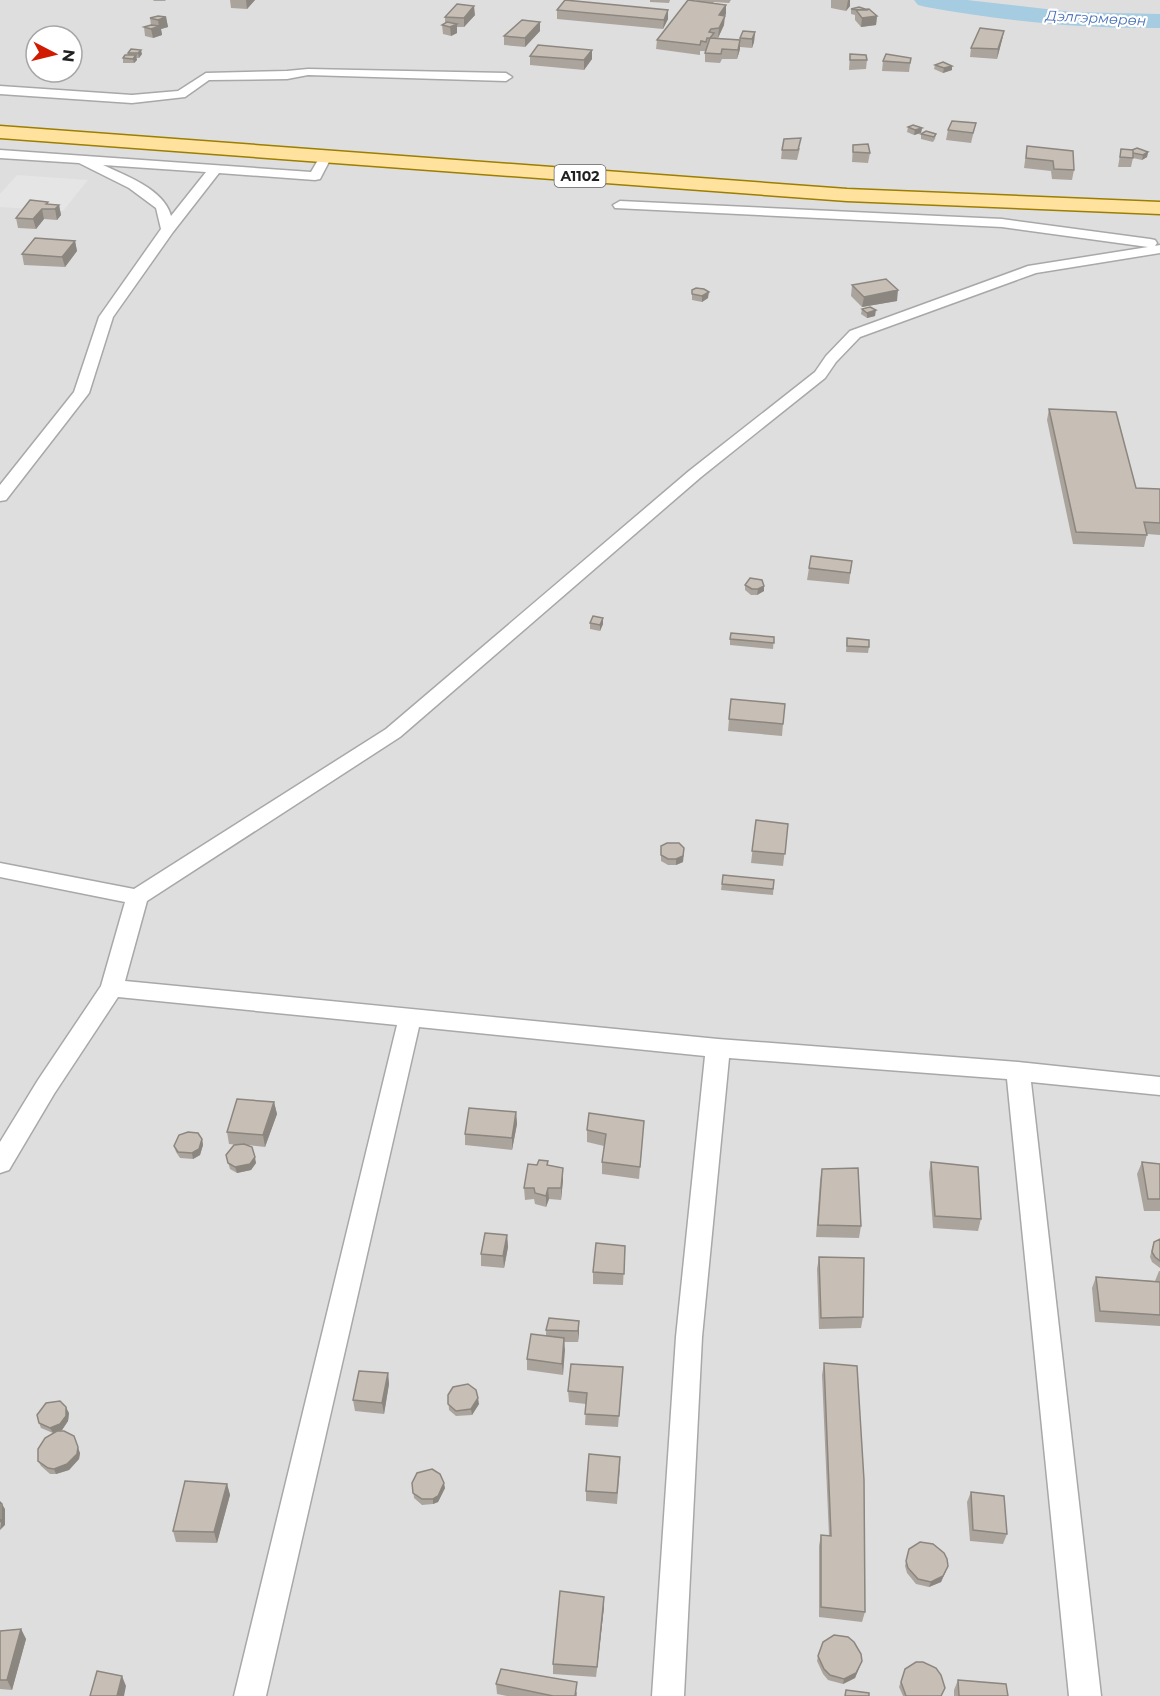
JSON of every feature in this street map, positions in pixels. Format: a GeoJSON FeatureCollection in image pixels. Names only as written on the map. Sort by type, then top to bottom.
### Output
{"type":"FeatureCollection","features":[{"type":"Feature","properties":{"kind":"main road","name":"A1102"},"geometry":{"type":"LineString","coordinates":[[0,132],[847,195],[1160,208]]}},
{"type":"Feature","properties":{"kind":"street"},"geometry":{"type":"LineString","coordinates":[[0,90],[132,99],[180,94],[206,77],[287,75],[308,72],[506,77]]}},
{"type":"Feature","properties":{"kind":"street"},"geometry":{"type":"LineString","coordinates":[[0,154],[315,176],[326,156]]}},
{"type":"Feature","properties":{"kind":"street"},"geometry":{"type":"LineString","coordinates":[[80,159],[134,185],[162,206],[168,229]]}},
{"type":"Feature","properties":{"kind":"street"},"geometry":{"type":"LineString","coordinates":[[0,496],[81,393],[106,317],[168,229],[215,170]]}},
{"type":"Feature","properties":{"kind":"street"},"geometry":{"type":"LineString","coordinates":[[620,205],[1002,224],[1160,244]]}},
{"type":"Feature","properties":{"kind":"street"},"geometry":{"type":"LineString","coordinates":[[0,1163],[46,1087],[112,987],[136,897],[393,733],[538,607],[626,535],[694,474],[820,375],[831,359],[855,334],[1033,269],[1160,249]]}},
{"type":"Feature","properties":{"kind":"street"},"geometry":{"type":"LineString","coordinates":[[0,870],[136,897]]}},
{"type":"Feature","properties":{"kind":"street"},"geometry":{"type":"LineString","coordinates":[[112,987],[718,1048],[1018,1071],[1160,1086]]}},
{"type":"Feature","properties":{"kind":"street"},"geometry":{"type":"LineString","coordinates":[[250,1696],[410,1017]]}},
{"type":"Feature","properties":{"kind":"street"},"geometry":{"type":"LineString","coordinates":[[668,1696],[689,1337],[718,1048]]}},
{"type":"Feature","properties":{"kind":"street"},"geometry":{"type":"LineString","coordinates":[[1018,1071],[1085,1696]]}},
{"type":"Feature","properties":{"kind":"shaded area"},"geometry":{"type":"Polygon","coordinates":[[[0,0],[1160,0],[1160,1696],[0,1696],[0,0]]]}},
{"type":"Feature","properties":{"kind":"shaded area"},"geometry":{"type":"Polygon","coordinates":[[[17,175],[88,180],[63,211],[0,207],[0,194],[17,175]]]}},
{"type":"Feature","properties":{"kind":"building"},"geometry":{"type":"Polygon","coordinates":[[[565,0],[668,10],[664,20],[557,10],[565,0]]]}},
{"type":"Feature","properties":{"kind":"building"},"geometry":{"type":"Polygon","coordinates":[[[688,0],[726,5],[719,15],[725,16],[719,28],[711,29],[709,32],[714,33],[707,38],[706,42],[701,41],[700,45],[657,40],[688,0]]]}},
{"type":"Feature","properties":{"kind":"building"},"geometry":{"type":"Polygon","coordinates":[[[457,4],[474,6],[464,18],[445,17],[457,4]]]}},
{"type":"Feature","properties":{"kind":"building"},"geometry":{"type":"Polygon","coordinates":[[[859,7],[868,10],[851,9],[859,7]]]}},
{"type":"Feature","properties":{"kind":"building"},"geometry":{"type":"Polygon","coordinates":[[[869,9],[877,16],[862,18],[856,10],[869,9]]]}},
{"type":"Feature","properties":{"kind":"building"},"geometry":{"type":"Polygon","coordinates":[[[166,17],[158,20],[150,18],[166,17]]]}},
{"type":"Feature","properties":{"kind":"building"},"geometry":{"type":"Polygon","coordinates":[[[522,20],[540,22],[525,38],[504,36],[522,20]]]}},
{"type":"Feature","properties":{"kind":"building"},"geometry":{"type":"Polygon","coordinates":[[[447,22],[457,24],[450,27],[442,25],[447,22]]]}},
{"type":"Feature","properties":{"kind":"building"},"geometry":{"type":"Polygon","coordinates":[[[160,26],[151,29],[144,27],[160,26]]]}},
{"type":"Feature","properties":{"kind":"building"},"geometry":{"type":"Polygon","coordinates":[[[980,28],[1004,31],[998,49],[971,48],[980,28]]]}},
{"type":"Feature","properties":{"kind":"building"},"geometry":{"type":"Polygon","coordinates":[[[743,31],[755,32],[752,39],[740,38],[743,31]]]}},
{"type":"Feature","properties":{"kind":"building"},"geometry":{"type":"Polygon","coordinates":[[[710,38],[740,40],[738,50],[722,49],[721,54],[705,53],[710,38]]]}},
{"type":"Feature","properties":{"kind":"building"},"geometry":{"type":"Polygon","coordinates":[[[538,45],[592,50],[584,60],[530,56],[538,45]]]}},
{"type":"Feature","properties":{"kind":"building"},"geometry":{"type":"Polygon","coordinates":[[[131,49],[141,50],[138,53],[128,53],[131,49]]]}},
{"type":"Feature","properties":{"kind":"building"},"geometry":{"type":"Polygon","coordinates":[[[850,54],[866,55],[867,60],[850,60],[850,54]]]}},
{"type":"Feature","properties":{"kind":"building"},"geometry":{"type":"Polygon","coordinates":[[[886,54],[911,58],[910,63],[883,61],[886,54]]]}},
{"type":"Feature","properties":{"kind":"building"},"geometry":{"type":"Polygon","coordinates":[[[125,55],[136,55],[133,59],[123,58],[125,55]]]}},
{"type":"Feature","properties":{"kind":"building"},"geometry":{"type":"Polygon","coordinates":[[[943,62],[952,66],[944,68],[935,65],[943,62]]]}},
{"type":"Feature","properties":{"kind":"building"},"geometry":{"type":"Polygon","coordinates":[[[952,121],[976,123],[973,133],[948,130],[952,121]]]}},
{"type":"Feature","properties":{"kind":"building"},"geometry":{"type":"Polygon","coordinates":[[[913,125],[922,128],[915,130],[908,127],[913,125]]]}},
{"type":"Feature","properties":{"kind":"building"},"geometry":{"type":"Polygon","coordinates":[[[926,131],[936,134],[934,137],[921,134],[926,131]]]}},
{"type":"Feature","properties":{"kind":"building"},"geometry":{"type":"Polygon","coordinates":[[[801,138],[798,150],[782,150],[784,139],[801,138]]]}},
{"type":"Feature","properties":{"kind":"building"},"geometry":{"type":"Polygon","coordinates":[[[868,144],[870,153],[853,152],[853,145],[868,144]]]}},
{"type":"Feature","properties":{"kind":"building"},"geometry":{"type":"Polygon","coordinates":[[[1027,146],[1073,151],[1074,170],[1054,169],[1053,161],[1026,158],[1027,146]]]}},
{"type":"Feature","properties":{"kind":"building"},"geometry":{"type":"Polygon","coordinates":[[[1137,148],[1148,152],[1143,155],[1133,153],[1132,150],[1137,148]]]}},
{"type":"Feature","properties":{"kind":"building"},"geometry":{"type":"Polygon","coordinates":[[[1121,149],[1133,150],[1133,158],[1120,157],[1121,149]]]}},
{"type":"Feature","properties":{"kind":"building"},"geometry":{"type":"Polygon","coordinates":[[[30,200],[59,205],[55,209],[42,209],[33,219],[16,218],[30,200]]]}},
{"type":"Feature","properties":{"kind":"building"},"geometry":{"type":"Polygon","coordinates":[[[35,238],[75,241],[62,257],[22,254],[35,238]]]}},
{"type":"Feature","properties":{"kind":"building"},"geometry":{"type":"Polygon","coordinates":[[[886,279],[898,290],[864,297],[852,285],[886,279]]]}},
{"type":"Feature","properties":{"kind":"building"},"geometry":{"type":"Polygon","coordinates":[[[696,288],[709,292],[702,296],[692,294],[692,290],[696,288]]]}},
{"type":"Feature","properties":{"kind":"building"},"geometry":{"type":"Polygon","coordinates":[[[870,307],[876,310],[867,313],[862,309],[870,307]]]}},
{"type":"Feature","properties":{"kind":"building"},"geometry":{"type":"Polygon","coordinates":[[[1049,409],[1116,412],[1136,488],[1160,489],[1160,523],[1144,522],[1147,535],[1076,532],[1049,409]]]}},
{"type":"Feature","properties":{"kind":"building"},"geometry":{"type":"Polygon","coordinates":[[[811,556],[852,561],[850,573],[809,568],[811,556]]]}},
{"type":"Feature","properties":{"kind":"building"},"geometry":{"type":"Polygon","coordinates":[[[750,578],[762,580],[764,586],[752,589],[745,585],[750,578]]]}},
{"type":"Feature","properties":{"kind":"building"},"geometry":{"type":"Polygon","coordinates":[[[593,616],[603,618],[600,625],[590,623],[593,616]]]}},
{"type":"Feature","properties":{"kind":"building"},"geometry":{"type":"Polygon","coordinates":[[[731,633],[774,637],[774,643],[730,639],[731,633]]]}},
{"type":"Feature","properties":{"kind":"building"},"geometry":{"type":"Polygon","coordinates":[[[847,638],[869,640],[869,647],[847,646],[847,638]]]}},
{"type":"Feature","properties":{"kind":"building"},"geometry":{"type":"Polygon","coordinates":[[[731,699],[785,704],[783,724],[729,719],[731,699]]]}},
{"type":"Feature","properties":{"kind":"building"},"geometry":{"type":"Polygon","coordinates":[[[756,820],[788,824],[785,854],[752,851],[756,820]]]}},
{"type":"Feature","properties":{"kind":"building"},"geometry":{"type":"Polygon","coordinates":[[[667,843],[679,843],[684,848],[683,856],[668,859],[661,855],[661,846],[667,843]]]}},
{"type":"Feature","properties":{"kind":"building"},"geometry":{"type":"Polygon","coordinates":[[[723,875],[774,880],[773,889],[722,884],[723,875]]]}},
{"type":"Feature","properties":{"kind":"building"},"geometry":{"type":"Polygon","coordinates":[[[237,1099],[274,1102],[263,1135],[227,1132],[237,1099]]]}},
{"type":"Feature","properties":{"kind":"building"},"geometry":{"type":"Polygon","coordinates":[[[469,1108],[516,1112],[512,1138],[465,1134],[469,1108]]]}},
{"type":"Feature","properties":{"kind":"building"},"geometry":{"type":"Polygon","coordinates":[[[589,1113],[644,1121],[640,1167],[602,1162],[606,1134],[587,1130],[589,1113]]]}},
{"type":"Feature","properties":{"kind":"building"},"geometry":{"type":"Polygon","coordinates":[[[188,1132],[198,1133],[202,1139],[199,1149],[192,1153],[178,1152],[174,1146],[179,1135],[188,1132]]]}},
{"type":"Feature","properties":{"kind":"building"},"geometry":{"type":"Polygon","coordinates":[[[244,1144],[252,1147],[255,1157],[250,1164],[235,1167],[228,1163],[226,1155],[234,1145],[244,1144]]]}},
{"type":"Feature","properties":{"kind":"building"},"geometry":{"type":"Polygon","coordinates":[[[539,1160],[548,1161],[547,1165],[563,1168],[561,1188],[548,1188],[546,1196],[535,1193],[534,1188],[524,1188],[528,1164],[537,1165],[539,1160]]]}},
{"type":"Feature","properties":{"kind":"building"},"geometry":{"type":"Polygon","coordinates":[[[931,1162],[978,1167],[981,1219],[935,1216],[931,1162]]]}},
{"type":"Feature","properties":{"kind":"building"},"geometry":{"type":"Polygon","coordinates":[[[1142,1162],[1160,1164],[1160,1199],[1148,1199],[1142,1162]]]}},
{"type":"Feature","properties":{"kind":"building"},"geometry":{"type":"Polygon","coordinates":[[[858,1168],[861,1226],[818,1225],[822,1169],[858,1168]]]}},
{"type":"Feature","properties":{"kind":"building"},"geometry":{"type":"Polygon","coordinates":[[[485,1233],[507,1235],[503,1256],[481,1254],[485,1233]]]}},
{"type":"Feature","properties":{"kind":"building"},"geometry":{"type":"Polygon","coordinates":[[[1160,1239],[1160,1261],[1152,1252],[1154,1242],[1160,1239]]]}},
{"type":"Feature","properties":{"kind":"building"},"geometry":{"type":"Polygon","coordinates":[[[596,1243],[625,1246],[624,1274],[593,1272],[596,1243]]]}},
{"type":"Feature","properties":{"kind":"building"},"geometry":{"type":"Polygon","coordinates":[[[819,1257],[864,1258],[863,1317],[821,1318],[819,1257]]]}},
{"type":"Feature","properties":{"kind":"building"},"geometry":{"type":"Polygon","coordinates":[[[1096,1277],[1160,1282],[1160,1315],[1100,1311],[1096,1277]]]}},
{"type":"Feature","properties":{"kind":"building"},"geometry":{"type":"Polygon","coordinates":[[[549,1318],[579,1321],[578,1331],[546,1330],[549,1318]]]}},
{"type":"Feature","properties":{"kind":"building"},"geometry":{"type":"Polygon","coordinates":[[[531,1334],[564,1338],[562,1364],[527,1359],[531,1334]]]}},
{"type":"Feature","properties":{"kind":"building"},"geometry":{"type":"Polygon","coordinates":[[[824,1363],[857,1366],[864,1480],[865,1612],[821,1607],[821,1535],[831,1536],[824,1363]]]}},
{"type":"Feature","properties":{"kind":"building"},"geometry":{"type":"Polygon","coordinates":[[[571,1364],[623,1367],[619,1416],[585,1414],[587,1393],[568,1391],[571,1364]]]}},
{"type":"Feature","properties":{"kind":"building"},"geometry":{"type":"Polygon","coordinates":[[[359,1371],[388,1373],[382,1403],[353,1400],[359,1371]]]}},
{"type":"Feature","properties":{"kind":"building"},"geometry":{"type":"Polygon","coordinates":[[[468,1384],[476,1390],[478,1398],[471,1409],[456,1411],[448,1404],[448,1395],[453,1387],[468,1384]]]}},
{"type":"Feature","properties":{"kind":"building"},"geometry":{"type":"Polygon","coordinates":[[[60,1401],[66,1407],[66,1416],[60,1424],[50,1428],[39,1423],[37,1415],[46,1403],[60,1401]]]}},
{"type":"Feature","properties":{"kind":"building"},"geometry":{"type":"Polygon","coordinates":[[[57,1431],[64,1431],[74,1436],[78,1447],[77,1454],[67,1464],[54,1469],[38,1461],[38,1449],[45,1438],[57,1431]]]}},
{"type":"Feature","properties":{"kind":"building"},"geometry":{"type":"Polygon","coordinates":[[[589,1454],[620,1457],[617,1493],[586,1491],[589,1454]]]}},
{"type":"Feature","properties":{"kind":"building"},"geometry":{"type":"Polygon","coordinates":[[[432,1469],[440,1474],[444,1483],[438,1496],[433,1499],[422,1499],[413,1493],[412,1483],[417,1473],[432,1469]]]}},
{"type":"Feature","properties":{"kind":"building"},"geometry":{"type":"Polygon","coordinates":[[[185,1481],[227,1484],[214,1532],[173,1531],[185,1481]]]}},
{"type":"Feature","properties":{"kind":"building"},"geometry":{"type":"Polygon","coordinates":[[[971,1492],[1004,1496],[1007,1534],[973,1530],[971,1492]]]}},
{"type":"Feature","properties":{"kind":"building"},"geometry":{"type":"Polygon","coordinates":[[[0,1502],[2,1519],[0,1522],[0,1502]]]}},
{"type":"Feature","properties":{"kind":"building"},"geometry":{"type":"Polygon","coordinates":[[[920,1542],[933,1544],[944,1553],[947,1559],[948,1566],[943,1576],[931,1582],[918,1579],[908,1568],[906,1561],[909,1549],[920,1542]]]}},
{"type":"Feature","properties":{"kind":"building"},"geometry":{"type":"Polygon","coordinates":[[[560,1591],[604,1597],[597,1667],[553,1664],[560,1591]]]}},
{"type":"Feature","properties":{"kind":"building"},"geometry":{"type":"Polygon","coordinates":[[[21,1629],[7,1680],[0,1680],[0,1631],[21,1629]]]}},
{"type":"Feature","properties":{"kind":"building"},"geometry":{"type":"Polygon","coordinates":[[[834,1635],[848,1637],[861,1654],[862,1661],[856,1673],[844,1679],[830,1675],[824,1669],[818,1656],[823,1642],[834,1635]]]}},
{"type":"Feature","properties":{"kind":"building"},"geometry":{"type":"Polygon","coordinates":[[[916,1662],[923,1662],[936,1668],[945,1688],[941,1696],[906,1696],[901,1682],[905,1669],[916,1662]]]}},
{"type":"Feature","properties":{"kind":"building"},"geometry":{"type":"Polygon","coordinates":[[[501,1669],[577,1682],[575,1696],[553,1696],[496,1684],[501,1669]]]}},
{"type":"Feature","properties":{"kind":"building"},"geometry":{"type":"Polygon","coordinates":[[[97,1671],[122,1676],[117,1696],[90,1696],[97,1671]]]}},
{"type":"Feature","properties":{"kind":"building"},"geometry":{"type":"Polygon","coordinates":[[[958,1680],[1006,1684],[1008,1696],[959,1696],[958,1680]]]}},
{"type":"Feature","properties":{"kind":"building"},"geometry":{"type":"Polygon","coordinates":[[[846,1690],[869,1693],[869,1696],[845,1696],[846,1690]]]}},
{"type":"Feature","properties":{"kind":"waterway","name":"Дэлгэрмөрөн"},"geometry":{"type":"LineString","coordinates":[[926,0],[1043,17],[1101,21],[1160,21]]}}]}
